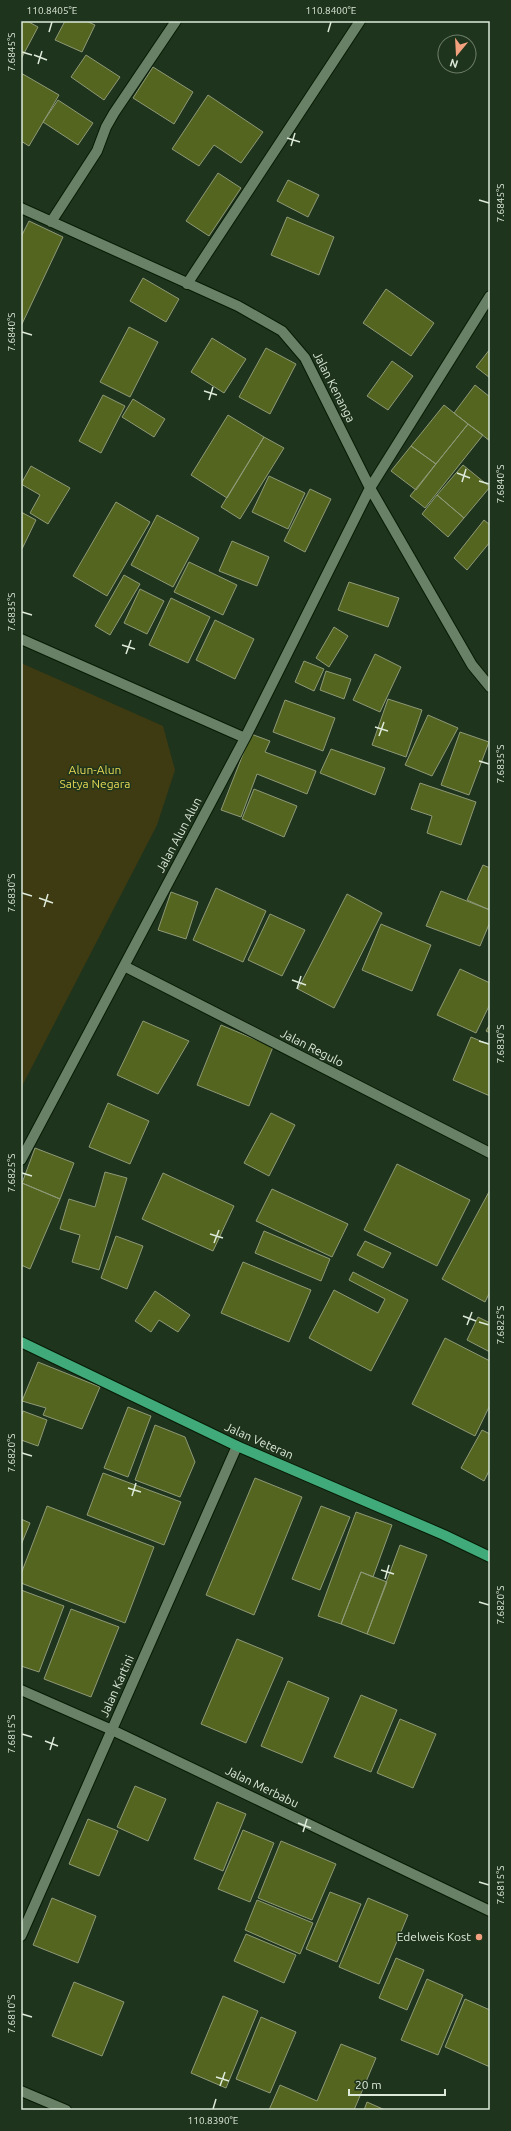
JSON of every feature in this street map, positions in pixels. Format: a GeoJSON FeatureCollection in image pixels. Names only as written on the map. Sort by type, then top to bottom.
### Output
{"type":"FeatureCollection","features":[{"type":"Feature","properties":{"kind":"main road","name":"Jalan Veteran"},"geometry":{"type":"LineString","coordinates":[[21,1342],[237,1446],[444,1535],[490,1557]]}},
{"type":"Feature","properties":{"kind":"street"},"geometry":{"type":"LineString","coordinates":[[51,222],[97,151],[106,127],[114,113],[176,21]]}},
{"type":"Feature","properties":{"kind":"street"},"geometry":{"type":"LineString","coordinates":[[187,284],[360,21]]}},
{"type":"Feature","properties":{"kind":"street","name":"Jalan Kenanga"},"geometry":{"type":"LineString","coordinates":[[21,208],[238,306],[282,331],[305,358],[370,488],[472,665],[490,687]]}},
{"type":"Feature","properties":{"kind":"street","name":"Jalan Alun Alun"},"geometry":{"type":"LineString","coordinates":[[21,1160],[245,738],[370,488],[490,296]]}},
{"type":"Feature","properties":{"kind":"street"},"geometry":{"type":"LineString","coordinates":[[21,639],[245,738]]}},
{"type":"Feature","properties":{"kind":"street","name":"Jalan Regulo"},"geometry":{"type":"LineString","coordinates":[[124,966],[490,1153]]}},
{"type":"Feature","properties":{"kind":"street","name":"Jalan Kartini"},"geometry":{"type":"LineString","coordinates":[[21,1936],[237,1446]]}},
{"type":"Feature","properties":{"kind":"street","name":"Jalan Merbabu"},"geometry":{"type":"LineString","coordinates":[[21,1690],[112,1730],[490,1911]]}},
{"type":"Feature","properties":{"kind":"street"},"geometry":{"type":"LineString","coordinates":[[21,2091],[66,2110]]}},
{"type":"Feature","properties":{"kind":"green space","name":"Alun-Alun Satya Negara"},"geometry":{"type":"Polygon","coordinates":[[[21,663],[163,726],[175,770],[157,825],[21,1088],[21,663]]]}},
{"type":"Feature","properties":{"kind":"building"},"geometry":{"type":"Polygon","coordinates":[[[21,21],[27,21],[38,27],[21,59],[21,21]]]}},
{"type":"Feature","properties":{"kind":"building"},"geometry":{"type":"Polygon","coordinates":[[[65,21],[86,21],[95,25],[82,52],[55,40],[65,21]]]}},
{"type":"Feature","properties":{"kind":"building"},"geometry":{"type":"Polygon","coordinates":[[[86,55],[120,77],[104,100],[71,77],[86,55]]]}},
{"type":"Feature","properties":{"kind":"building"},"geometry":{"type":"Polygon","coordinates":[[[153,67],[193,92],[174,124],[133,98],[153,67]]]}},
{"type":"Feature","properties":{"kind":"building"},"geometry":{"type":"Polygon","coordinates":[[[21,73],[59,95],[29,146],[21,141],[21,73]]]}},
{"type":"Feature","properties":{"kind":"building"},"geometry":{"type":"Polygon","coordinates":[[[208,95],[263,132],[241,163],[214,145],[199,166],[172,149],[208,95]]]}},
{"type":"Feature","properties":{"kind":"building"},"geometry":{"type":"Polygon","coordinates":[[[58,100],[93,123],[78,145],[43,122],[58,100]]]}},
{"type":"Feature","properties":{"kind":"building"},"geometry":{"type":"Polygon","coordinates":[[[218,173],[241,188],[209,236],[186,221],[218,173]]]}},
{"type":"Feature","properties":{"kind":"building"},"geometry":{"type":"Polygon","coordinates":[[[288,180],[319,195],[308,217],[277,201],[288,180]]]}},
{"type":"Feature","properties":{"kind":"building"},"geometry":{"type":"Polygon","coordinates":[[[287,217],[334,237],[319,275],[271,255],[287,217]]]}},
{"type":"Feature","properties":{"kind":"building"},"geometry":{"type":"Polygon","coordinates":[[[29,221],[63,237],[21,326],[21,237],[29,221]]]}},
{"type":"Feature","properties":{"kind":"building"},"geometry":{"type":"Polygon","coordinates":[[[143,278],[179,299],[166,322],[130,301],[143,278]]]}},
{"type":"Feature","properties":{"kind":"building"},"geometry":{"type":"Polygon","coordinates":[[[386,289],[434,323],[411,356],[363,323],[386,289]]]}},
{"type":"Feature","properties":{"kind":"building"},"geometry":{"type":"Polygon","coordinates":[[[129,327],[158,342],[130,397],[100,382],[129,327]]]}},
{"type":"Feature","properties":{"kind":"building"},"geometry":{"type":"Polygon","coordinates":[[[212,338],[246,359],[224,393],[191,372],[212,338]]]}},
{"type":"Feature","properties":{"kind":"building"},"geometry":{"type":"Polygon","coordinates":[[[266,348],[296,364],[270,414],[239,397],[266,348]]]}},
{"type":"Feature","properties":{"kind":"building"},"geometry":{"type":"Polygon","coordinates":[[[490,349],[490,378],[476,367],[490,349]]]}},
{"type":"Feature","properties":{"kind":"building"},"geometry":{"type":"Polygon","coordinates":[[[392,361],[413,376],[388,410],[367,396],[392,361]]]}},
{"type":"Feature","properties":{"kind":"building"},"geometry":{"type":"Polygon","coordinates":[[[475,385],[490,397],[490,441],[454,413],[475,385]]]}},
{"type":"Feature","properties":{"kind":"building"},"geometry":{"type":"Polygon","coordinates":[[[103,395],[125,406],[101,453],[79,441],[103,395]]]}},
{"type":"Feature","properties":{"kind":"building"},"geometry":{"type":"Polygon","coordinates":[[[133,399],[165,419],[154,437],[122,417],[133,399]]]}},
{"type":"Feature","properties":{"kind":"building"},"geometry":{"type":"Polygon","coordinates":[[[444,405],[468,424],[436,464],[411,446],[444,405]]]}},
{"type":"Feature","properties":{"kind":"building"},"geometry":{"type":"Polygon","coordinates":[[[228,415],[264,437],[227,498],[191,475],[228,415]]]}},
{"type":"Feature","properties":{"kind":"building"},"geometry":{"type":"Polygon","coordinates":[[[468,424],[483,435],[425,508],[410,496],[468,424]]]}},
{"type":"Feature","properties":{"kind":"building"},"geometry":{"type":"Polygon","coordinates":[[[264,437],[284,448],[240,519],[221,507],[264,437]]]}},
{"type":"Feature","properties":{"kind":"building"},"geometry":{"type":"Polygon","coordinates":[[[411,446],[436,464],[416,490],[391,471],[411,446]]]}},
{"type":"Feature","properties":{"kind":"building"},"geometry":{"type":"Polygon","coordinates":[[[463,465],[490,487],[464,518],[437,495],[463,465]]]}},
{"type":"Feature","properties":{"kind":"building"},"geometry":{"type":"Polygon","coordinates":[[[31,466],[70,488],[48,524],[30,513],[40,495],[21,484],[31,466]]]}},
{"type":"Feature","properties":{"kind":"building"},"geometry":{"type":"Polygon","coordinates":[[[269,476],[305,493],[288,529],[252,512],[269,476]]]}},
{"type":"Feature","properties":{"kind":"building"},"geometry":{"type":"Polygon","coordinates":[[[310,489],[331,499],[305,552],[284,541],[310,489]]]}},
{"type":"Feature","properties":{"kind":"building"},"geometry":{"type":"Polygon","coordinates":[[[437,495],[464,518],[448,537],[422,514],[437,495]]]}},
{"type":"Feature","properties":{"kind":"building"},"geometry":{"type":"Polygon","coordinates":[[[116,502],[150,522],[107,596],[73,576],[116,502]]]}},
{"type":"Feature","properties":{"kind":"building"},"geometry":{"type":"Polygon","coordinates":[[[21,512],[36,520],[22,549],[21,549],[21,512]]]}},
{"type":"Feature","properties":{"kind":"building"},"geometry":{"type":"Polygon","coordinates":[[[157,515],[199,538],[173,587],[131,565],[157,515]]]}},
{"type":"Feature","properties":{"kind":"building"},"geometry":{"type":"Polygon","coordinates":[[[484,520],[490,525],[490,542],[467,570],[454,558],[484,520]]]}},
{"type":"Feature","properties":{"kind":"building"},"geometry":{"type":"Polygon","coordinates":[[[232,541],[269,557],[257,586],[219,571],[232,541]]]}},
{"type":"Feature","properties":{"kind":"building"},"geometry":{"type":"Polygon","coordinates":[[[189,562],[237,585],[223,615],[174,592],[189,562]]]}},
{"type":"Feature","properties":{"kind":"building"},"geometry":{"type":"Polygon","coordinates":[[[124,575],[140,584],[110,635],[95,626],[124,575]]]}},
{"type":"Feature","properties":{"kind":"building"},"geometry":{"type":"Polygon","coordinates":[[[349,582],[399,598],[388,627],[338,610],[349,582]]]}},
{"type":"Feature","properties":{"kind":"building"},"geometry":{"type":"Polygon","coordinates":[[[140,589],[164,601],[147,634],[124,623],[140,589]]]}},
{"type":"Feature","properties":{"kind":"building"},"geometry":{"type":"Polygon","coordinates":[[[171,598],[210,617],[188,663],[149,645],[171,598]]]}},
{"type":"Feature","properties":{"kind":"building"},"geometry":{"type":"Polygon","coordinates":[[[215,620],[254,639],[235,679],[196,660],[215,620]]]}},
{"type":"Feature","properties":{"kind":"building"},"geometry":{"type":"Polygon","coordinates":[[[334,627],[348,636],[329,667],[316,658],[334,627]]]}},
{"type":"Feature","properties":{"kind":"building"},"geometry":{"type":"Polygon","coordinates":[[[375,654],[401,667],[380,712],[353,700],[375,654]]]}},
{"type":"Feature","properties":{"kind":"building"},"geometry":{"type":"Polygon","coordinates":[[[304,661],[324,669],[314,691],[295,682],[304,661]]]}},
{"type":"Feature","properties":{"kind":"building"},"geometry":{"type":"Polygon","coordinates":[[[326,671],[351,679],[344,699],[320,690],[326,671]]]}},
{"type":"Feature","properties":{"kind":"building"},"geometry":{"type":"Polygon","coordinates":[[[388,699],[422,710],[406,757],[372,745],[388,699]]]}},
{"type":"Feature","properties":{"kind":"building"},"geometry":{"type":"Polygon","coordinates":[[[285,700],[335,718],[323,751],[273,732],[285,700]]]}},
{"type":"Feature","properties":{"kind":"building"},"geometry":{"type":"Polygon","coordinates":[[[428,715],[458,728],[432,776],[405,765],[428,715]]]}},
{"type":"Feature","properties":{"kind":"building"},"geometry":{"type":"Polygon","coordinates":[[[460,732],[489,742],[469,795],[441,785],[460,732]]]}},
{"type":"Feature","properties":{"kind":"building"},"geometry":{"type":"Polygon","coordinates":[[[251,734],[270,741],[265,752],[316,771],[307,794],[257,774],[241,817],[221,810],[251,734]]]}},
{"type":"Feature","properties":{"kind":"building"},"geometry":{"type":"Polygon","coordinates":[[[331,749],[385,768],[375,795],[320,773],[331,749]]]}},
{"type":"Feature","properties":{"kind":"building"},"geometry":{"type":"Polygon","coordinates":[[[420,783],[476,802],[461,845],[427,833],[432,816],[411,809],[420,783]]]}},
{"type":"Feature","properties":{"kind":"building"},"geometry":{"type":"Polygon","coordinates":[[[254,789],[297,806],[284,837],[242,819],[254,789]]]}},
{"type":"Feature","properties":{"kind":"building"},"geometry":{"type":"Polygon","coordinates":[[[483,865],[490,868],[490,910],[467,900],[483,865]]]}},
{"type":"Feature","properties":{"kind":"building"},"geometry":{"type":"Polygon","coordinates":[[[216,888],[266,911],[243,962],[193,940],[216,888]]]}},
{"type":"Feature","properties":{"kind":"building"},"geometry":{"type":"Polygon","coordinates":[[[441,891],[490,910],[490,922],[480,946],[426,926],[441,891]]]}},
{"type":"Feature","properties":{"kind":"building"},"geometry":{"type":"Polygon","coordinates":[[[171,892],[198,902],[186,939],[158,930],[171,892]]]}},
{"type":"Feature","properties":{"kind":"building"},"geometry":{"type":"Polygon","coordinates":[[[347,894],[382,913],[334,1008],[298,989],[347,894]]]}},
{"type":"Feature","properties":{"kind":"building"},"geometry":{"type":"Polygon","coordinates":[[[270,914],[305,930],[282,976],[248,960],[270,914]]]}},
{"type":"Feature","properties":{"kind":"building"},"geometry":{"type":"Polygon","coordinates":[[[381,924],[431,945],[412,991],[362,970],[381,924]]]}},
{"type":"Feature","properties":{"kind":"building"},"geometry":{"type":"Polygon","coordinates":[[[460,969],[490,983],[490,1004],[476,1033],[437,1015],[460,969]]]}},
{"type":"Feature","properties":{"kind":"building"},"geometry":{"type":"Polygon","coordinates":[[[143,1021],[189,1041],[158,1094],[117,1075],[143,1021]]]}},
{"type":"Feature","properties":{"kind":"building"},"geometry":{"type":"Polygon","coordinates":[[[490,1024],[490,1033],[486,1031],[490,1024]]]}},
{"type":"Feature","properties":{"kind":"building"},"geometry":{"type":"Polygon","coordinates":[[[221,1025],[273,1047],[249,1106],[197,1085],[221,1025]]]}},
{"type":"Feature","properties":{"kind":"building"},"geometry":{"type":"Polygon","coordinates":[[[471,1037],[490,1045],[490,1096],[453,1080],[471,1037]]]}},
{"type":"Feature","properties":{"kind":"building"},"geometry":{"type":"Polygon","coordinates":[[[108,1103],[149,1121],[130,1164],[89,1147],[108,1103]]]}},
{"type":"Feature","properties":{"kind":"building"},"geometry":{"type":"Polygon","coordinates":[[[271,1113],[295,1125],[269,1176],[244,1163],[271,1113]]]}},
{"type":"Feature","properties":{"kind":"building"},"geometry":{"type":"Polygon","coordinates":[[[35,1148],[74,1163],[60,1199],[22,1183],[35,1148]]]}},
{"type":"Feature","properties":{"kind":"building"},"geometry":{"type":"Polygon","coordinates":[[[397,1164],[470,1200],[437,1266],[364,1230],[397,1164]]]}},
{"type":"Feature","properties":{"kind":"building"},"geometry":{"type":"Polygon","coordinates":[[[105,1172],[127,1178],[99,1270],[72,1262],[80,1235],[60,1229],[69,1199],[95,1207],[105,1172]]]}},
{"type":"Feature","properties":{"kind":"building"},"geometry":{"type":"Polygon","coordinates":[[[163,1173],[234,1206],[213,1251],[142,1219],[163,1173]]]}},
{"type":"Feature","properties":{"kind":"building"},"geometry":{"type":"Polygon","coordinates":[[[22,1183],[60,1199],[30,1269],[21,1265],[22,1183]]]}},
{"type":"Feature","properties":{"kind":"building"},"geometry":{"type":"Polygon","coordinates":[[[272,1189],[348,1224],[332,1257],[256,1221],[272,1189]]]}},
{"type":"Feature","properties":{"kind":"building"},"geometry":{"type":"Polygon","coordinates":[[[490,1190],[490,1292],[485,1302],[442,1279],[490,1190]]]}},
{"type":"Feature","properties":{"kind":"building"},"geometry":{"type":"Polygon","coordinates":[[[264,1231],[330,1259],[321,1281],[255,1253],[264,1231]]]}},
{"type":"Feature","properties":{"kind":"building"},"geometry":{"type":"Polygon","coordinates":[[[116,1236],[143,1246],[127,1289],[101,1278],[116,1236]]]}},
{"type":"Feature","properties":{"kind":"building"},"geometry":{"type":"Polygon","coordinates":[[[365,1241],[391,1253],[383,1268],[357,1255],[365,1241]]]}},
{"type":"Feature","properties":{"kind":"building"},"geometry":{"type":"Polygon","coordinates":[[[243,1262],[311,1290],[289,1342],[221,1313],[243,1262]]]}},
{"type":"Feature","properties":{"kind":"building"},"geometry":{"type":"Polygon","coordinates":[[[353,1272],[408,1300],[371,1371],[309,1338],[334,1290],[378,1313],[385,1299],[349,1280],[353,1272]]]}},
{"type":"Feature","properties":{"kind":"building"},"geometry":{"type":"Polygon","coordinates":[[[155,1291],[190,1315],[178,1332],[159,1320],[151,1332],[135,1321],[155,1291]]]}},
{"type":"Feature","properties":{"kind":"building"},"geometry":{"type":"Polygon","coordinates":[[[478,1317],[490,1323],[490,1352],[467,1340],[478,1317]]]}},
{"type":"Feature","properties":{"kind":"building"},"geometry":{"type":"Polygon","coordinates":[[[445,1338],[490,1361],[490,1405],[475,1436],[412,1404],[445,1338]]]}},
{"type":"Feature","properties":{"kind":"building"},"geometry":{"type":"Polygon","coordinates":[[[38,1362],[100,1387],[82,1429],[43,1415],[46,1408],[22,1401],[38,1362]]]}},
{"type":"Feature","properties":{"kind":"building"},"geometry":{"type":"Polygon","coordinates":[[[128,1407],[151,1416],[128,1477],[104,1468],[128,1407]]]}},
{"type":"Feature","properties":{"kind":"building"},"geometry":{"type":"Polygon","coordinates":[[[23,1411],[47,1420],[38,1446],[21,1440],[21,1418],[23,1411]]]}},
{"type":"Feature","properties":{"kind":"building"},"geometry":{"type":"Polygon","coordinates":[[[155,1425],[185,1437],[195,1462],[180,1497],[135,1480],[155,1425]]]}},
{"type":"Feature","properties":{"kind":"building"},"geometry":{"type":"Polygon","coordinates":[[[482,1430],[490,1434],[490,1469],[484,1481],[461,1468],[482,1430]]]}},
{"type":"Feature","properties":{"kind":"building"},"geometry":{"type":"Polygon","coordinates":[[[103,1473],[181,1502],[164,1545],[87,1515],[103,1473]]]}},
{"type":"Feature","properties":{"kind":"building"},"geometry":{"type":"Polygon","coordinates":[[[255,1478],[302,1497],[254,1615],[206,1595],[255,1478]]]}},
{"type":"Feature","properties":{"kind":"building"},"geometry":{"type":"Polygon","coordinates":[[[47,1506],[154,1547],[125,1623],[21,1583],[21,1574],[47,1506]]]}},
{"type":"Feature","properties":{"kind":"building"},"geometry":{"type":"Polygon","coordinates":[[[321,1506],[350,1517],[320,1590],[292,1579],[321,1506]]]}},
{"type":"Feature","properties":{"kind":"building"},"geometry":{"type":"Polygon","coordinates":[[[356,1512],[392,1525],[373,1577],[361,1572],[341,1624],[318,1616],[356,1512]]]}},
{"type":"Feature","properties":{"kind":"building"},"geometry":{"type":"Polygon","coordinates":[[[21,1519],[30,1523],[21,1545],[21,1519]]]}},
{"type":"Feature","properties":{"kind":"building"},"geometry":{"type":"Polygon","coordinates":[[[400,1545],[427,1555],[394,1644],[367,1634],[400,1545]]]}},
{"type":"Feature","properties":{"kind":"building"},"geometry":{"type":"Polygon","coordinates":[[[361,1572],[387,1582],[367,1634],[341,1624],[361,1572]]]}},
{"type":"Feature","properties":{"kind":"building"},"geometry":{"type":"Polygon","coordinates":[[[21,1590],[64,1606],[39,1672],[21,1666],[21,1590]]]}},
{"type":"Feature","properties":{"kind":"building"},"geometry":{"type":"Polygon","coordinates":[[[71,1609],[119,1627],[91,1697],[44,1679],[71,1609]]]}},
{"type":"Feature","properties":{"kind":"building"},"geometry":{"type":"Polygon","coordinates":[[[237,1639],[283,1658],[246,1743],[201,1724],[237,1639]]]}},
{"type":"Feature","properties":{"kind":"building"},"geometry":{"type":"Polygon","coordinates":[[[288,1681],[329,1698],[302,1763],[261,1746],[288,1681]]]}},
{"type":"Feature","properties":{"kind":"building"},"geometry":{"type":"Polygon","coordinates":[[[361,1695],[397,1710],[371,1772],[334,1757],[361,1695]]]}},
{"type":"Feature","properties":{"kind":"building"},"geometry":{"type":"Polygon","coordinates":[[[400,1719],[436,1734],[413,1788],[377,1773],[400,1719]]]}},
{"type":"Feature","properties":{"kind":"building"},"geometry":{"type":"Polygon","coordinates":[[[135,1786],[166,1799],[148,1841],[117,1827],[135,1786]]]}},
{"type":"Feature","properties":{"kind":"building"},"geometry":{"type":"Polygon","coordinates":[[[217,1802],[246,1814],[223,1871],[194,1859],[217,1802]]]}},
{"type":"Feature","properties":{"kind":"building"},"geometry":{"type":"Polygon","coordinates":[[[88,1819],[118,1831],[99,1876],[69,1864],[88,1819]]]}},
{"type":"Feature","properties":{"kind":"building"},"geometry":{"type":"Polygon","coordinates":[[[243,1830],[274,1843],[250,1902],[218,1889],[243,1830]]]}},
{"type":"Feature","properties":{"kind":"building"},"geometry":{"type":"Polygon","coordinates":[[[281,1841],[336,1864],[312,1920],[258,1898],[281,1841]]]}},
{"type":"Feature","properties":{"kind":"building"},"geometry":{"type":"Polygon","coordinates":[[[330,1892],[361,1904],[337,1962],[306,1949],[330,1892]]]}},
{"type":"Feature","properties":{"kind":"building"},"geometry":{"type":"Polygon","coordinates":[[[52,1898],[96,1916],[78,1963],[33,1945],[52,1898]]]}},
{"type":"Feature","properties":{"kind":"building"},"geometry":{"type":"Polygon","coordinates":[[[368,1898],[408,1915],[379,1984],[339,1967],[368,1898]]]}},
{"type":"Feature","properties":{"kind":"building"},"geometry":{"type":"Polygon","coordinates":[[[257,1900],[313,1923],[300,1954],[245,1930],[257,1900]]]}},
{"type":"Feature","properties":{"kind":"building"},"geometry":{"type":"Polygon","coordinates":[[[246,1934],[296,1955],[284,1983],[234,1961],[246,1934]]]}},
{"type":"Feature","properties":{"kind":"building"},"geometry":{"type":"Polygon","coordinates":[[[396,1958],[424,1970],[407,2010],[379,1998],[396,1958]]]}},
{"type":"Feature","properties":{"kind":"building"},"geometry":{"type":"Polygon","coordinates":[[[427,1979],[463,1995],[438,2055],[401,2040],[427,1979]]]}},
{"type":"Feature","properties":{"kind":"building"},"geometry":{"type":"Polygon","coordinates":[[[74,1982],[124,2002],[102,2056],[52,2036],[74,1982]]]}},
{"type":"Feature","properties":{"kind":"building"},"geometry":{"type":"Polygon","coordinates":[[[223,1996],[258,2011],[226,2088],[191,2073],[223,1996]]]}},
{"type":"Feature","properties":{"kind":"building"},"geometry":{"type":"Polygon","coordinates":[[[465,1999],[490,2010],[490,2067],[445,2047],[465,1999]]]}},
{"type":"Feature","properties":{"kind":"building"},"geometry":{"type":"Polygon","coordinates":[[[261,2017],[296,2032],[270,2093],[236,2079],[261,2017]]]}},
{"type":"Feature","properties":{"kind":"building"},"geometry":{"type":"Polygon","coordinates":[[[341,2044],[376,2058],[354,2110],[269,2110],[280,2085],[317,2101],[341,2044]]]}},
{"type":"Feature","properties":{"kind":"building"},"geometry":{"type":"Polygon","coordinates":[[[367,2102],[385,2110],[364,2110],[367,2102]]]}},
{"type":"Feature","properties":{"kind":"place","name":"Edelweis Kost"},"geometry":{"type":"Point","coordinates":[479,1937]}}]}
